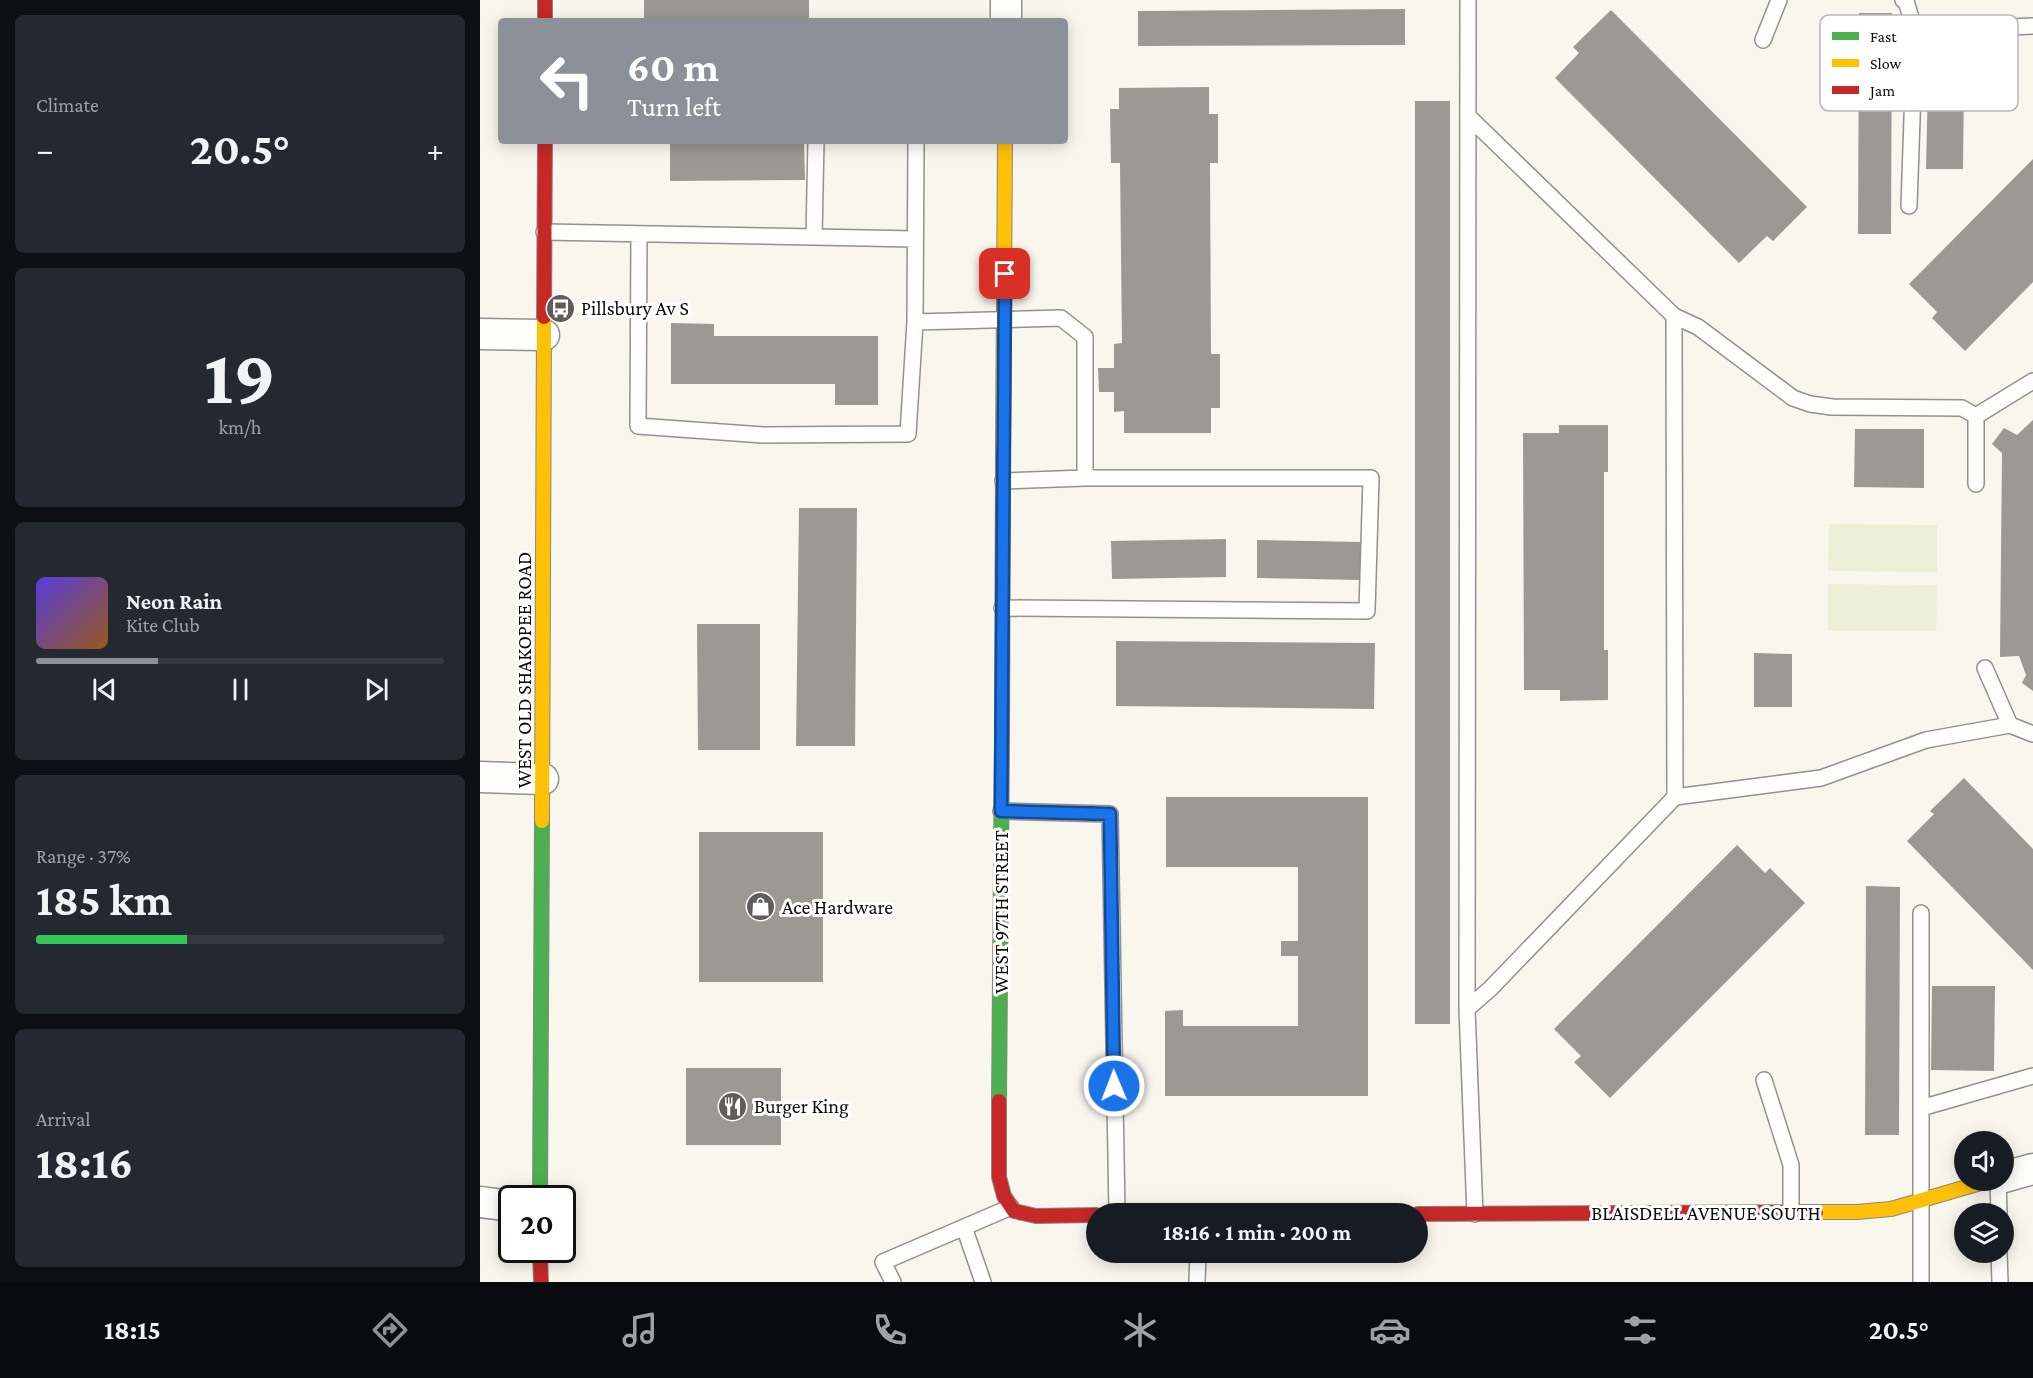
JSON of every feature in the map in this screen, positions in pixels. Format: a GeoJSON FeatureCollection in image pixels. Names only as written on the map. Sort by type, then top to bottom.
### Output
{"type":"FeatureCollection","features":[{"type":"Feature","properties":{"kind":"street"},"geometry":{"type":"LineString","coordinates":[[545,0],[545,18]]}},
{"type":"Feature","properties":{"kind":"street"},"geometry":{"type":"LineString","coordinates":[[1006,0],[1006,18]]}},
{"type":"Feature","properties":{"kind":"street","name":"WEST OLD SHAKOPEE ROAD"},"geometry":{"type":"LineString","coordinates":[[540,1185],[544,144]]}},
{"type":"Feature","properties":{"kind":"street","name":"WEST 97TH STREET"},"geometry":{"type":"LineString","coordinates":[[1005,144],[999,1177],[1004,1196],[1012,1209]]}},
{"type":"Feature","properties":{"kind":"street"},"geometry":{"type":"LineString","coordinates":[[480,334],[544,335]]}},
{"type":"Feature","properties":{"kind":"street"},"geometry":{"type":"LineString","coordinates":[[480,777],[543,779]]}},
{"type":"Feature","properties":{"kind":"street"},"geometry":{"type":"LineString","coordinates":[[2014,1174],[2033,1168]]}},
{"type":"Feature","properties":{"kind":"street","name":"BLAISDELL AVENUE SOUTH"},"geometry":{"type":"LineString","coordinates":[[1428,1214],[1880,1210],[1954,1191]]}},
{"type":"Feature","properties":{"kind":"street"},"geometry":{"type":"LineString","coordinates":[[480,1202],[498,1204]]}},
{"type":"Feature","properties":{"kind":"street"},"geometry":{"type":"LineString","coordinates":[[1012,1209],[1036,1216],[1086,1215]]}},
{"type":"Feature","properties":{"kind":"street"},"geometry":{"type":"LineString","coordinates":[[540,1263],[541,1282]]}},
{"type":"Feature","properties":{"kind":"lane"},"geometry":{"type":"LineString","coordinates":[[1468,0],[1467,1009],[1475,1214]]}},
{"type":"Feature","properties":{"kind":"lane"},"geometry":{"type":"LineString","coordinates":[[1763,40],[1779,0]]}},
{"type":"Feature","properties":{"kind":"lane"},"geometry":{"type":"LineString","coordinates":[[1903,0],[1906,1],[1910,15]]}},
{"type":"Feature","properties":{"kind":"lane"},"geometry":{"type":"LineString","coordinates":[[2018,27],[2033,26]]}},
{"type":"Feature","properties":{"kind":"lane"},"geometry":{"type":"LineString","coordinates":[[1909,206],[1912,111]]}},
{"type":"Feature","properties":{"kind":"lane"},"geometry":{"type":"LineString","coordinates":[[1469,117],[1674,316],[1698,327],[1793,398],[1810,404],[1832,407],[1962,408],[1976,416]]}},
{"type":"Feature","properties":{"kind":"lane"},"geometry":{"type":"LineString","coordinates":[[814,237],[816,144]]}},
{"type":"Feature","properties":{"kind":"lane"},"geometry":{"type":"LineString","coordinates":[[639,234],[638,426],[763,435],[908,434],[915,322],[916,144]]}},
{"type":"Feature","properties":{"kind":"lane"},"geometry":{"type":"LineString","coordinates":[[544,232],[915,239]]}},
{"type":"Feature","properties":{"kind":"lane"},"geometry":{"type":"LineString","coordinates":[[1674,316],[1675,797]]}},
{"type":"Feature","properties":{"kind":"lane"},"geometry":{"type":"LineString","coordinates":[[915,322],[1061,318],[1085,337],[1085,478]]}},
{"type":"Feature","properties":{"kind":"lane"},"geometry":{"type":"LineString","coordinates":[[1976,416],[2033,381]]}},
{"type":"Feature","properties":{"kind":"lane"},"geometry":{"type":"LineString","coordinates":[[1976,416],[1976,484]]}},
{"type":"Feature","properties":{"kind":"lane"},"geometry":{"type":"LineString","coordinates":[[1002,608],[1367,611],[1371,478],[1085,478],[1004,481]]}},
{"type":"Feature","properties":{"kind":"lane"},"geometry":{"type":"LineString","coordinates":[[1985,668],[2010,725]]}},
{"type":"Feature","properties":{"kind":"lane"},"geometry":{"type":"LineString","coordinates":[[1467,1009],[1490,989],[1675,797],[1821,778],[1926,740],[2010,725],[2033,734]]}},
{"type":"Feature","properties":{"kind":"lane"},"geometry":{"type":"LineString","coordinates":[[1001,811],[1110,814],[1117,1203]]}},
{"type":"Feature","properties":{"kind":"lane"},"geometry":{"type":"LineString","coordinates":[[1921,913],[1921,1282]]}},
{"type":"Feature","properties":{"kind":"lane"},"geometry":{"type":"LineString","coordinates":[[1921,1108],[2033,1076]]}},
{"type":"Feature","properties":{"kind":"lane"},"geometry":{"type":"LineString","coordinates":[[1764,1080],[1791,1166],[1791,1212]]}},
{"type":"Feature","properties":{"kind":"lane"},"geometry":{"type":"LineString","coordinates":[[893,1282],[883,1262],[1012,1209]]}},
{"type":"Feature","properties":{"kind":"lane"},"geometry":{"type":"LineString","coordinates":[[964,1227],[983,1282]]}},
{"type":"Feature","properties":{"kind":"lane"},"geometry":{"type":"LineString","coordinates":[[1197,1282],[1198,1263]]}},
{"type":"Feature","properties":{"kind":"lane"},"geometry":{"type":"LineString","coordinates":[[1999,1263],[2000,1282]]}},
{"type":"Feature","properties":{"kind":"green space"},"geometry":{"type":"Polygon","coordinates":[[[1829,524],[1937,525],[1937,572],[1828,571],[1829,524]]]}},
{"type":"Feature","properties":{"kind":"green space"},"geometry":{"type":"Polygon","coordinates":[[[1828,584],[1937,585],[1936,631],[1828,631],[1828,584]]]}},
{"type":"Feature","properties":{"kind":"building"},"geometry":{"type":"Polygon","coordinates":[[[644,0],[809,0],[809,18],[644,18],[644,0]]]}},
{"type":"Feature","properties":{"kind":"building"},"geometry":{"type":"Polygon","coordinates":[[[1405,9],[1405,45],[1138,46],[1138,11],[1405,9]]]}},
{"type":"Feature","properties":{"kind":"building"},"geometry":{"type":"Polygon","coordinates":[[[1611,10],[1807,207],[1773,241],[1767,236],[1739,263],[1555,78],[1579,53],[1573,47],[1611,10]]]}},
{"type":"Feature","properties":{"kind":"building"},"geometry":{"type":"Polygon","coordinates":[[[1859,13],[1892,13],[1892,15],[1859,15],[1859,13]]]}},
{"type":"Feature","properties":{"kind":"building"},"geometry":{"type":"Polygon","coordinates":[[[1209,87],[1209,114],[1218,114],[1218,163],[1210,163],[1211,354],[1220,354],[1220,408],[1211,408],[1211,433],[1124,433],[1124,411],[1114,412],[1114,392],[1099,392],[1098,368],[1114,368],[1114,344],[1122,343],[1120,163],[1111,163],[1110,109],[1119,109],[1119,88],[1209,87]]]}},
{"type":"Feature","properties":{"kind":"building"},"geometry":{"type":"Polygon","coordinates":[[[1415,101],[1450,101],[1450,1024],[1415,1024],[1415,101]]]}},
{"type":"Feature","properties":{"kind":"building"},"geometry":{"type":"Polygon","coordinates":[[[1859,111],[1892,111],[1891,234],[1858,234],[1859,111]]]}},
{"type":"Feature","properties":{"kind":"building"},"geometry":{"type":"Polygon","coordinates":[[[1927,111],[1964,111],[1963,169],[1926,169],[1927,111]]]}},
{"type":"Feature","properties":{"kind":"building"},"geometry":{"type":"Polygon","coordinates":[[[670,144],[804,144],[805,180],[670,181],[670,144]]]}},
{"type":"Feature","properties":{"kind":"building"},"geometry":{"type":"Polygon","coordinates":[[[2033,159],[2033,282],[1965,351],[1932,318],[1937,312],[1909,284],[2033,159]]]}},
{"type":"Feature","properties":{"kind":"building"},"geometry":{"type":"Polygon","coordinates":[[[671,323],[714,324],[714,336],[878,336],[878,405],[835,405],[835,384],[671,384],[671,323]]]}},
{"type":"Feature","properties":{"kind":"building"},"geometry":{"type":"Polygon","coordinates":[[[2033,420],[2033,691],[2022,683],[2026,675],[2019,656],[2000,657],[2002,453],[1992,444],[2004,428],[2017,435],[2033,420]]]}},
{"type":"Feature","properties":{"kind":"building"},"geometry":{"type":"Polygon","coordinates":[[[1559,425],[1608,425],[1608,472],[1604,472],[1604,650],[1608,650],[1608,700],[1560,701],[1560,690],[1524,690],[1523,433],[1559,433],[1559,425]]]}},
{"type":"Feature","properties":{"kind":"building"},"geometry":{"type":"Polygon","coordinates":[[[1855,429],[1924,429],[1924,488],[1854,487],[1855,429]]]}},
{"type":"Feature","properties":{"kind":"building"},"geometry":{"type":"Polygon","coordinates":[[[799,508],[857,508],[855,746],[796,746],[799,508]]]}},
{"type":"Feature","properties":{"kind":"building"},"geometry":{"type":"Polygon","coordinates":[[[1226,539],[1226,577],[1112,579],[1111,541],[1226,539]]]}},
{"type":"Feature","properties":{"kind":"building"},"geometry":{"type":"Polygon","coordinates":[[[1257,540],[1361,542],[1360,580],[1257,578],[1257,540]]]}},
{"type":"Feature","properties":{"kind":"building"},"geometry":{"type":"Polygon","coordinates":[[[697,624],[760,624],[760,750],[698,750],[697,624]]]}},
{"type":"Feature","properties":{"kind":"building"},"geometry":{"type":"Polygon","coordinates":[[[1116,641],[1375,643],[1374,709],[1116,706],[1116,641]]]}},
{"type":"Feature","properties":{"kind":"building"},"geometry":{"type":"Polygon","coordinates":[[[1754,653],[1792,654],[1792,707],[1754,707],[1754,653]]]}},
{"type":"Feature","properties":{"kind":"building"},"geometry":{"type":"Polygon","coordinates":[[[1964,778],[2033,849],[2033,970],[1907,841],[1934,814],[1930,811],[1964,778]]]}},
{"type":"Feature","properties":{"kind":"building"},"geometry":{"type":"Polygon","coordinates":[[[1166,797],[1368,797],[1368,1096],[1165,1096],[1165,1011],[1183,1010],[1183,1026],[1298,1026],[1298,956],[1281,956],[1281,941],[1298,941],[1298,867],[1166,867],[1166,797]]]}},
{"type":"Feature","properties":{"kind":"building","name":"Ace Hardware"},"geometry":{"type":"Polygon","coordinates":[[[699,832],[823,832],[823,982],[699,982],[699,832]]]}},
{"type":"Feature","properties":{"kind":"building"},"geometry":{"type":"Polygon","coordinates":[[[1737,845],[1765,873],[1770,868],[1805,903],[1610,1098],[1574,1062],[1581,1056],[1554,1029],[1737,845]]]}},
{"type":"Feature","properties":{"kind":"building"},"geometry":{"type":"Polygon","coordinates":[[[1866,886],[1900,887],[1899,1135],[1865,1135],[1866,886]]]}},
{"type":"Feature","properties":{"kind":"building"},"geometry":{"type":"Polygon","coordinates":[[[1932,986],[1995,986],[1994,1071],[1931,1070],[1932,986]]]}},
{"type":"Feature","properties":{"kind":"building","name":"Burger King"},"geometry":{"type":"Polygon","coordinates":[[[686,1068],[781,1068],[781,1145],[686,1145],[686,1068]]]}},
{"type":"Feature","properties":{"kind":"traffic: fast"},"geometry":{"type":"LineString","coordinates":[[999,1101],[1002,740]]}},
{"type":"Feature","properties":{"kind":"traffic: fast"},"geometry":{"type":"LineString","coordinates":[[540,1185],[542,821]]}},
{"type":"Feature","properties":{"kind":"traffic: slow"},"geometry":{"type":"LineString","coordinates":[[1003,451],[1005,144]]}},
{"type":"Feature","properties":{"kind":"traffic: slow"},"geometry":{"type":"LineString","coordinates":[[542,821],[544,317]]}},
{"type":"Feature","properties":{"kind":"traffic: slow"},"geometry":{"type":"LineString","coordinates":[[1816,1212],[1891,1209],[1954,1191]]}},
{"type":"Feature","properties":{"kind":"traffic: jam"},"geometry":{"type":"LineString","coordinates":[[545,0],[545,18]]}},
{"type":"Feature","properties":{"kind":"traffic: jam"},"geometry":{"type":"LineString","coordinates":[[544,317],[545,144]]}},
{"type":"Feature","properties":{"kind":"traffic: jam"},"geometry":{"type":"LineString","coordinates":[[1002,740],[1003,451]]}},
{"type":"Feature","properties":{"kind":"traffic: jam"},"geometry":{"type":"LineString","coordinates":[[999,1101],[999,1177],[1004,1196],[1014,1211],[1036,1216],[1086,1215]]}},
{"type":"Feature","properties":{"kind":"traffic: jam"},"geometry":{"type":"LineString","coordinates":[[1428,1214],[1816,1212]]}},
{"type":"Feature","properties":{"kind":"traffic: jam"},"geometry":{"type":"LineString","coordinates":[[540,1263],[541,1282]]}},
{"type":"Feature","properties":{"kind":"place","name":"Pillsbury Av S"},"geometry":{"type":"Point","coordinates":[560,308]}},
{"type":"Feature","properties":{"kind":"place","name":"Ace Hardware"},"geometry":{"type":"Point","coordinates":[761,907]}},
{"type":"Feature","properties":{"kind":"place","name":"Burger King"},"geometry":{"type":"Point","coordinates":[733,1106]}},
{"type":"Feature","properties":{"kind":"route"},"geometry":{"type":"LineString","coordinates":[[1005,274],[1001,811],[1110,814],[1114,1086]]}}]}
